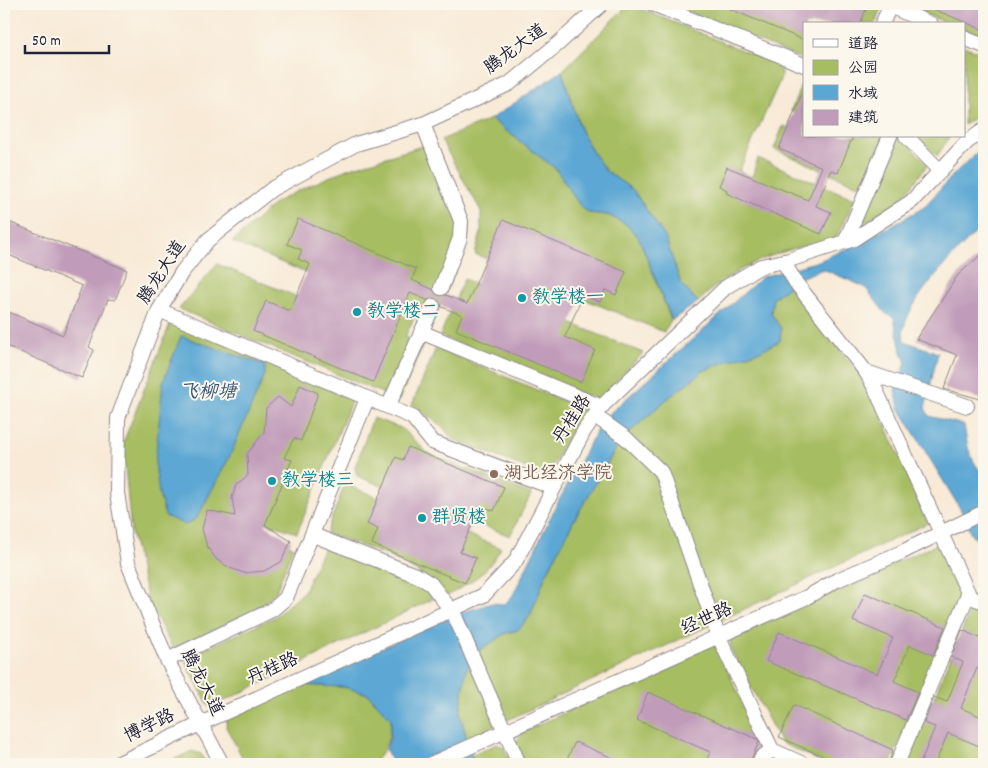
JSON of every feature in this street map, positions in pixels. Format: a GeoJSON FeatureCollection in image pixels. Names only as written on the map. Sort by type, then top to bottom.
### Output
{"type":"FeatureCollection","features":[{"type":"Feature","properties":{"kind":"street","name":"腾龙大道"},"geometry":{"type":"LineString","coordinates":[[222,764],[168,660],[128,563],[117,493],[118,418],[159,310],[182,272],[208,240],[272,189],[356,144],[423,124],[509,84],[559,43],[602,4]]}},
{"type":"Feature","properties":{"kind":"street"},"geometry":{"type":"LineString","coordinates":[[653,4],[803,65]]}},
{"type":"Feature","properties":{"kind":"street"},"geometry":{"type":"LineString","coordinates":[[883,22],[890,5],[927,22]]}},
{"type":"Feature","properties":{"kind":"street"},"geometry":{"type":"LineString","coordinates":[[966,39],[984,46]]}},
{"type":"Feature","properties":{"kind":"street"},"geometry":{"type":"LineString","coordinates":[[423,124],[461,221],[460,238],[441,288]]}},
{"type":"Feature","properties":{"kind":"street","name":"丹桂路"},"geometry":{"type":"LineString","coordinates":[[200,724],[452,612],[484,595],[515,562],[554,488],[599,414],[726,286],[761,266],[783,262],[854,238],[912,201],[967,142],[984,130]]}},
{"type":"Feature","properties":{"kind":"street"},"geometry":{"type":"LineString","coordinates":[[845,242],[889,138]]}},
{"type":"Feature","properties":{"kind":"street"},"geometry":{"type":"LineString","coordinates":[[908,138],[940,171]]}},
{"type":"Feature","properties":{"kind":"street"},"geometry":{"type":"LineString","coordinates":[[783,262],[796,284],[866,372],[970,597],[984,602]]}},
{"type":"Feature","properties":{"kind":"street"},"geometry":{"type":"LineString","coordinates":[[388,408],[433,306]]}},
{"type":"Feature","properties":{"kind":"street"},"geometry":{"type":"LineString","coordinates":[[159,310],[388,408],[412,416],[432,442],[554,488]]}},
{"type":"Feature","properties":{"kind":"street"},"geometry":{"type":"LineString","coordinates":[[421,332],[599,414],[661,472],[718,635],[772,750],[803,764]]}},
{"type":"Feature","properties":{"kind":"street"},"geometry":{"type":"LineString","coordinates":[[866,372],[966,406]]}},
{"type":"Feature","properties":{"kind":"street"},"geometry":{"type":"LineString","coordinates":[[168,660],[272,610],[286,598],[367,399]]}},
{"type":"Feature","properties":{"kind":"street","name":"经世路"},"geometry":{"type":"LineString","coordinates":[[431,764],[807,597],[837,580],[941,534],[984,512]]}},
{"type":"Feature","properties":{"kind":"street"},"geometry":{"type":"LineString","coordinates":[[313,535],[418,576],[431,584],[452,612],[518,764]]}},
{"type":"Feature","properties":{"kind":"street"},"geometry":{"type":"LineString","coordinates":[[896,764],[967,598],[970,597]]}},
{"type":"Feature","properties":{"kind":"street","name":"博学路"},"geometry":{"type":"LineString","coordinates":[[117,764],[200,724]]}},
{"type":"Feature","properties":{"kind":"street"},"geometry":{"type":"LineString","coordinates":[[759,764],[762,757],[772,750]]}},
{"type":"Feature","properties":{"kind":"green space"},"geometry":{"type":"Polygon","coordinates":[[[629,4],[778,65],[782,76],[739,171],[752,177],[758,158],[855,199],[835,239],[779,253],[745,267],[713,288],[698,302],[681,284],[665,237],[633,190],[606,171],[593,153],[581,131],[562,71],[629,4]]]}},
{"type":"Feature","properties":{"kind":"green space"},"geometry":{"type":"Polygon","coordinates":[[[669,4],[873,4],[882,7],[876,22],[803,22],[803,60],[669,4]]]}},
{"type":"Feature","properties":{"kind":"green space"},"geometry":{"type":"Polygon","coordinates":[[[901,4],[984,4],[984,39],[966,31],[966,22],[944,22],[901,4]]]}},
{"type":"Feature","properties":{"kind":"green space"},"geometry":{"type":"Polygon","coordinates":[[[966,47],[984,54],[984,111],[966,124],[966,47]]]}},
{"type":"Feature","properties":{"kind":"green space"},"geometry":{"type":"Polygon","coordinates":[[[803,80],[803,138],[883,138],[864,183],[858,185],[774,149],[783,126],[788,128],[794,113],[791,111],[803,80]]]}},
{"type":"Feature","properties":{"kind":"green space"},"geometry":{"type":"Polygon","coordinates":[[[491,119],[556,169],[581,207],[589,213],[608,215],[626,224],[639,238],[671,320],[664,332],[475,254],[481,233],[481,211],[441,140],[491,119]]]}},
{"type":"Feature","properties":{"kind":"green space"},"geometry":{"type":"Polygon","coordinates":[[[894,138],[902,138],[928,164],[911,187],[894,205],[855,228],[894,138]]]}},
{"type":"Feature","properties":{"kind":"green space"},"geometry":{"type":"Polygon","coordinates":[[[919,138],[949,138],[937,156],[919,138]]]}},
{"type":"Feature","properties":{"kind":"green space"},"geometry":{"type":"Polygon","coordinates":[[[429,144],[464,208],[468,218],[468,235],[460,260],[432,323],[415,316],[405,337],[423,345],[399,400],[179,309],[217,264],[317,305],[326,281],[232,242],[276,202],[302,189],[347,169],[429,144]]]}},
{"type":"Feature","properties":{"kind":"green space"},"geometry":{"type":"Polygon","coordinates":[[[464,279],[643,353],[598,400],[440,336],[464,279]]]}},
{"type":"Feature","properties":{"kind":"green space"},"geometry":{"type":"Polygon","coordinates":[[[790,286],[870,388],[928,523],[467,739],[460,714],[466,670],[480,650],[506,633],[518,630],[530,616],[545,577],[574,520],[621,440],[667,399],[703,371],[725,362],[781,329],[771,313],[773,298],[790,286]]]}},
{"type":"Feature","properties":{"kind":"green space"},"geometry":{"type":"Polygon","coordinates":[[[172,319],[352,400],[297,533],[261,521],[257,532],[293,547],[276,592],[257,609],[173,649],[148,601],[131,532],[123,443],[172,319]]]}},
{"type":"Feature","properties":{"kind":"green space"},"geometry":{"type":"Polygon","coordinates":[[[436,348],[588,411],[572,430],[547,476],[452,439],[443,427],[412,405],[436,348]]]}},
{"type":"Feature","properties":{"kind":"green space"},"geometry":{"type":"Polygon","coordinates":[[[373,418],[401,428],[429,454],[531,494],[510,536],[357,476],[355,467],[373,418]]]}},
{"type":"Feature","properties":{"kind":"green space"},"geometry":{"type":"Polygon","coordinates":[[[345,484],[501,548],[483,572],[445,597],[420,573],[390,557],[326,533],[345,484]]]}},
{"type":"Feature","properties":{"kind":"green space"},"geometry":{"type":"Polygon","coordinates":[[[938,544],[962,596],[890,764],[827,764],[781,743],[731,650],[730,635],[938,544]]]}},
{"type":"Feature","properties":{"kind":"green space"},"geometry":{"type":"Polygon","coordinates":[[[325,545],[383,566],[412,580],[433,599],[210,708],[184,659],[276,616],[304,591],[325,545]]]}},
{"type":"Feature","properties":{"kind":"green space"},"geometry":{"type":"Polygon","coordinates":[[[973,604],[984,609],[984,764],[906,764],[973,604]]]}},
{"type":"Feature","properties":{"kind":"green space"},"geometry":{"type":"Polygon","coordinates":[[[714,643],[761,739],[751,764],[525,764],[515,743],[523,732],[714,643]]]}},
{"type":"Feature","properties":{"kind":"green space"},"geometry":{"type":"Polygon","coordinates":[[[299,685],[344,687],[368,694],[391,719],[388,741],[376,760],[380,764],[246,764],[226,727],[227,720],[299,685]]]}},
{"type":"Feature","properties":{"kind":"green space"},"geometry":{"type":"Polygon","coordinates":[[[497,744],[503,747],[513,764],[474,764],[471,756],[497,744]]]}},
{"type":"Feature","properties":{"kind":"green space"},"geometry":{"type":"Polygon","coordinates":[[[192,751],[201,754],[206,764],[164,764],[192,751]]]}},
{"type":"Feature","properties":{"kind":"water"},"geometry":{"type":"Polygon","coordinates":[[[562,71],[581,131],[593,153],[606,171],[633,190],[665,237],[681,284],[698,302],[672,320],[639,238],[626,224],[608,215],[589,213],[581,207],[556,169],[491,119],[562,71]]]}},
{"type":"Feature","properties":{"kind":"water"},"geometry":{"type":"Polygon","coordinates":[[[984,147],[984,225],[947,262],[920,296],[904,328],[904,341],[938,353],[925,408],[929,416],[964,425],[972,458],[984,474],[984,544],[972,536],[961,510],[899,408],[895,390],[906,363],[894,318],[885,313],[865,287],[823,269],[802,277],[773,298],[771,313],[781,329],[780,341],[760,351],[703,371],[667,399],[621,440],[574,520],[545,577],[530,616],[518,630],[506,633],[480,650],[466,670],[460,714],[474,764],[394,764],[386,750],[390,737],[391,719],[368,694],[344,687],[299,685],[460,613],[492,603],[505,604],[513,595],[557,504],[600,424],[608,415],[762,277],[819,261],[863,241],[923,208],[957,171],[984,147]]]}},
{"type":"Feature","properties":{"kind":"water","name":"飞柳塘"},"geometry":{"type":"Polygon","coordinates":[[[181,336],[265,365],[265,375],[229,458],[197,518],[186,525],[165,516],[159,494],[155,463],[163,382],[181,336]]]}},
{"type":"Feature","properties":{"kind":"building"},"geometry":{"type":"Polygon","coordinates":[[[718,4],[868,4],[861,22],[803,22],[803,40],[718,4]]]}},
{"type":"Feature","properties":{"kind":"building"},"geometry":{"type":"Polygon","coordinates":[[[921,4],[984,4],[984,30],[921,4]]]}},
{"type":"Feature","properties":{"kind":"building"},"geometry":{"type":"Polygon","coordinates":[[[803,91],[803,138],[852,138],[838,173],[831,170],[816,206],[831,212],[821,234],[726,193],[727,190],[719,186],[727,167],[808,200],[822,167],[779,149],[803,91]]]}},
{"type":"Feature","properties":{"kind":"building"},"geometry":{"type":"Polygon","coordinates":[[[298,219],[416,269],[412,280],[432,289],[437,296],[446,295],[467,304],[503,220],[626,272],[616,295],[605,290],[600,302],[583,295],[565,337],[595,350],[581,382],[456,330],[462,315],[442,307],[440,301],[436,298],[427,300],[410,293],[373,382],[253,331],[266,301],[290,311],[310,264],[298,259],[302,250],[287,244],[298,219]]]}},
{"type":"Feature","properties":{"kind":"building"},"geometry":{"type":"Polygon","coordinates":[[[4,220],[127,270],[115,300],[108,299],[89,347],[94,350],[82,378],[4,345],[4,310],[63,335],[82,286],[4,253],[4,220]]]}},
{"type":"Feature","properties":{"kind":"building"},"geometry":{"type":"Polygon","coordinates":[[[984,252],[984,400],[944,389],[957,355],[916,339],[958,275],[984,252]]]}},
{"type":"Feature","properties":{"kind":"building","name":"教学楼三"},"geometry":{"type":"Polygon","coordinates":[[[300,385],[318,393],[301,441],[294,438],[284,458],[292,460],[265,525],[291,541],[281,562],[264,571],[244,573],[230,568],[217,560],[207,547],[202,529],[207,510],[235,516],[232,498],[236,485],[248,475],[247,454],[264,432],[266,408],[278,397],[291,407],[300,385]]]}},
{"type":"Feature","properties":{"kind":"building","name":"群贤楼"},"geometry":{"type":"Polygon","coordinates":[[[408,447],[504,487],[494,511],[480,505],[460,552],[476,558],[465,583],[372,544],[378,529],[367,524],[396,457],[403,460],[408,447]]]}},
{"type":"Feature","properties":{"kind":"building"},"geometry":{"type":"Polygon","coordinates":[[[865,593],[945,627],[933,655],[910,645],[894,681],[918,692],[906,720],[766,661],[779,632],[877,674],[893,638],[853,621],[865,593]]]}},
{"type":"Feature","properties":{"kind":"building"},"geometry":{"type":"Polygon","coordinates":[[[962,630],[984,640],[984,671],[977,668],[961,708],[984,718],[984,748],[948,733],[935,764],[920,764],[935,727],[924,723],[934,697],[947,702],[963,662],[951,657],[962,630]]]}},
{"type":"Feature","properties":{"kind":"building"},"geometry":{"type":"Polygon","coordinates":[[[648,692],[757,739],[759,742],[749,764],[738,764],[726,760],[724,764],[705,764],[710,752],[637,720],[648,692]]]}},
{"type":"Feature","properties":{"kind":"building"},"geometry":{"type":"Polygon","coordinates":[[[794,705],[893,750],[888,764],[840,764],[779,737],[794,705]]]}},
{"type":"Feature","properties":{"kind":"building"},"geometry":{"type":"Polygon","coordinates":[[[575,742],[627,764],[565,764],[575,742]]]}},
{"type":"Feature","properties":{"kind":"tunnel"},"geometry":{"type":"LineString","coordinates":[[433,306],[441,288]]}},
{"type":"Feature","properties":{"kind":"place","name":"教学楼一"},"geometry":{"type":"Point","coordinates":[522,298]}},
{"type":"Feature","properties":{"kind":"place","name":"教学楼二"},"geometry":{"type":"Point","coordinates":[357,312]}},
{"type":"Feature","properties":{"kind":"place","name":"湖北经济学院"},"geometry":{"type":"Point","coordinates":[494,474]}},
{"type":"Feature","properties":{"kind":"place","name":"教学楼三"},"geometry":{"type":"Point","coordinates":[272,481]}},
{"type":"Feature","properties":{"kind":"place","name":"群贤楼"},"geometry":{"type":"Point","coordinates":[422,518]}}]}
